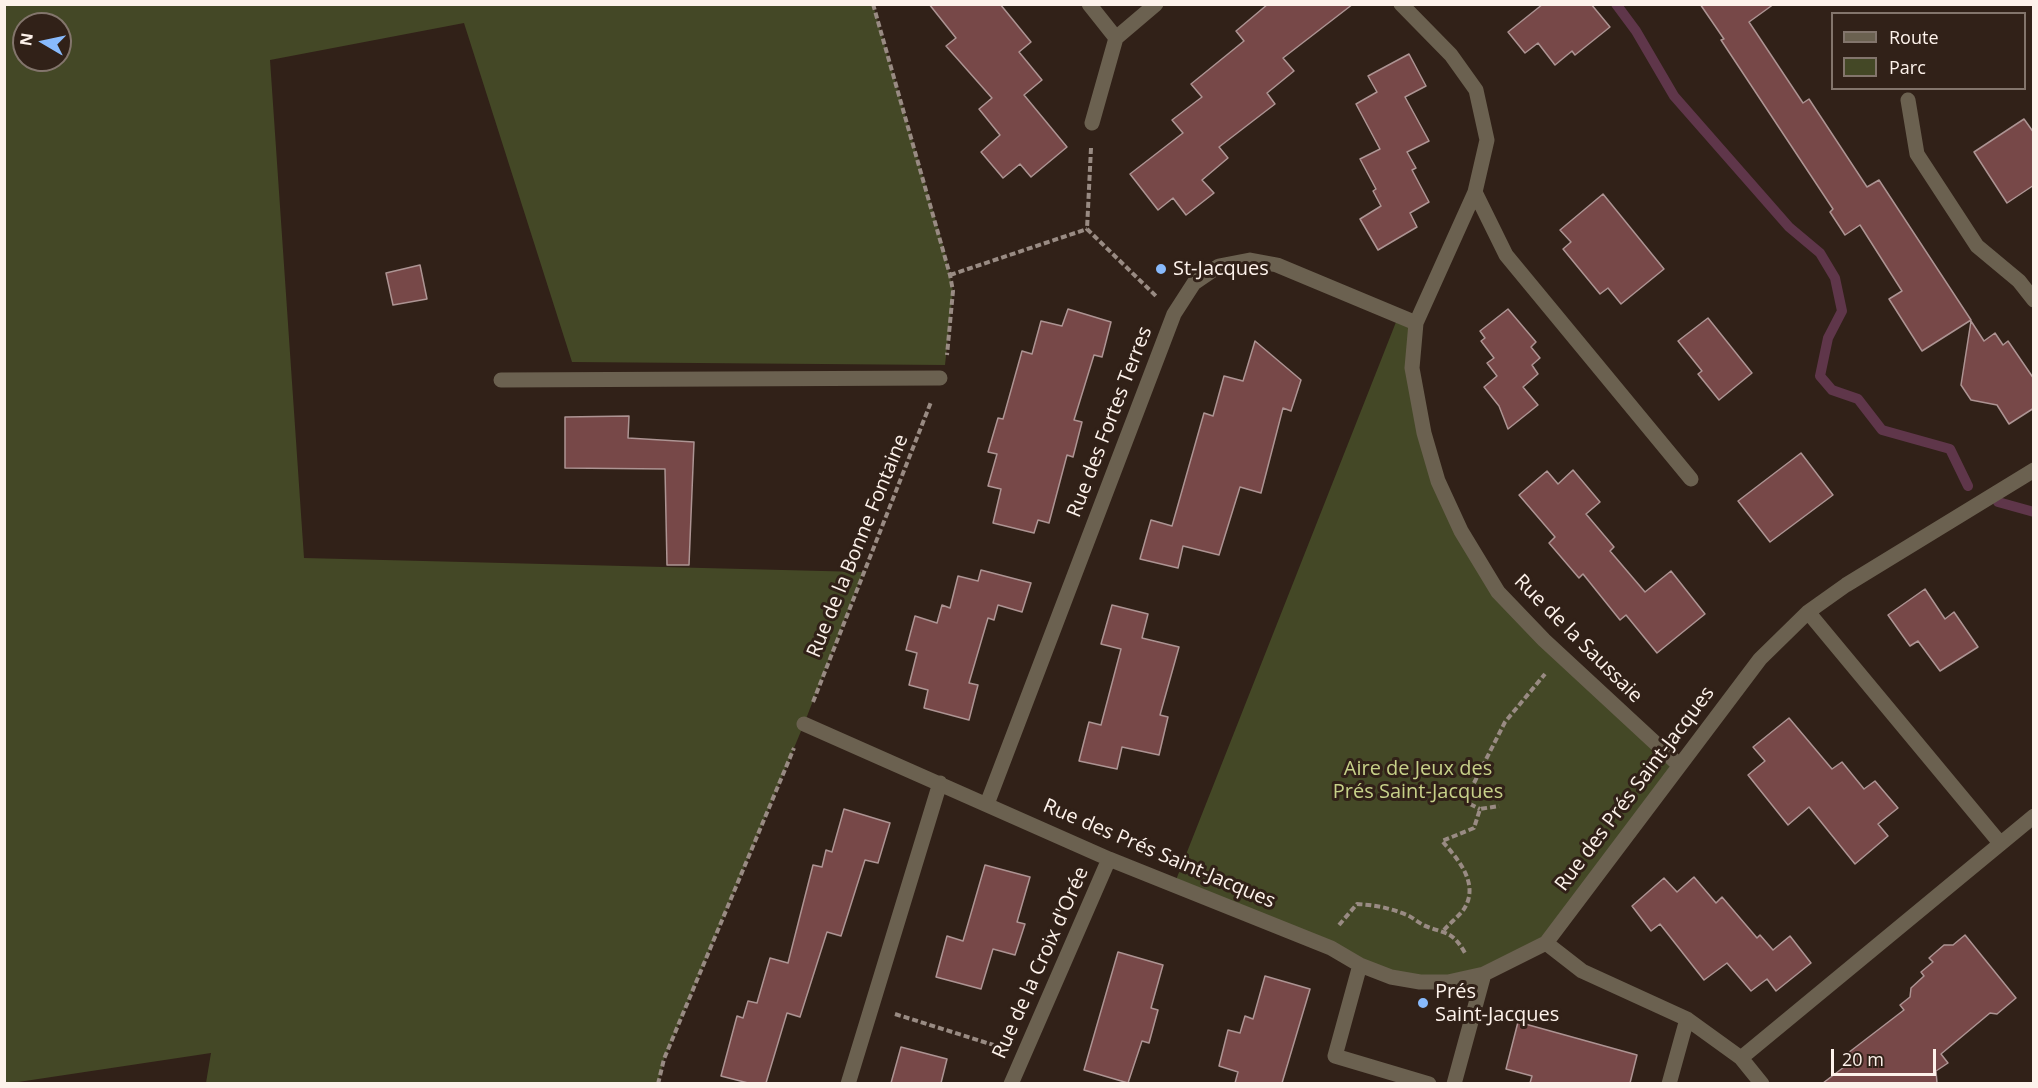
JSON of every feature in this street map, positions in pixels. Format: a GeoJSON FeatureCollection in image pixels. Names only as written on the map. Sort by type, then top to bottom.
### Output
{"type":"FeatureCollection","features":[{"type":"Feature","properties":{"kind":"street"},"geometry":{"type":"LineString","coordinates":[[1089,4],[1116,38]]}},
{"type":"Feature","properties":{"kind":"street"},"geometry":{"type":"LineString","coordinates":[[1092,123],[1116,38],[1156,4]]}},
{"type":"Feature","properties":{"kind":"street","name":"Rue de la Saussaie"},"geometry":{"type":"LineString","coordinates":[[1401,4],[1451,54],[1476,90],[1487,140],[1475,192],[1416,323],[1412,368],[1424,433],[1438,481],[1461,531],[1498,592],[1560,656],[1678,765]]}},
{"type":"Feature","properties":{"kind":"street"},"geometry":{"type":"LineString","coordinates":[[1908,100],[1917,154],[1977,246],[2019,281],[2034,300]]}},
{"type":"Feature","properties":{"kind":"street"},"geometry":{"type":"LineString","coordinates":[[1475,192],[1506,255],[1691,479]]}},
{"type":"Feature","properties":{"kind":"street","name":"Rue des Fortes Terres"},"geometry":{"type":"LineString","coordinates":[[987,804],[1174,314],[1194,283],[1219,266],[1250,260],[1277,265],[1416,323]]}},
{"type":"Feature","properties":{"kind":"street"},"geometry":{"type":"LineString","coordinates":[[501,381],[940,378]]}},
{"type":"Feature","properties":{"kind":"street","name":"Rue des Prés Saint-Jacques"},"geometry":{"type":"LineString","coordinates":[[804,724],[1109,859],[1331,948],[1360,965],[1391,977],[1420,982],[1448,982],[1478,975],[1546,943],[1760,659],[1808,612],[1846,585],[2034,470]]}},
{"type":"Feature","properties":{"kind":"street"},"geometry":{"type":"LineString","coordinates":[[1808,612],[2000,843]]}},
{"type":"Feature","properties":{"kind":"street"},"geometry":{"type":"LineString","coordinates":[[848,1083],[940,783]]}},
{"type":"Feature","properties":{"kind":"street"},"geometry":{"type":"LineString","coordinates":[[1741,1058],[2034,816]]}},
{"type":"Feature","properties":{"kind":"street","name":"Rue de la Croix d'Orée"},"geometry":{"type":"LineString","coordinates":[[1011,1083],[1109,859]]}},
{"type":"Feature","properties":{"kind":"street"},"geometry":{"type":"LineString","coordinates":[[1546,943],[1582,971],[1687,1019],[1741,1058],[1762,1083]]}},
{"type":"Feature","properties":{"kind":"street"},"geometry":{"type":"LineString","coordinates":[[1360,965],[1335,1056],[1429,1083]]}},
{"type":"Feature","properties":{"kind":"street"},"geometry":{"type":"LineString","coordinates":[[1454,1083],[1478,975]]}},
{"type":"Feature","properties":{"kind":"street"},"geometry":{"type":"LineString","coordinates":[[1669,1083],[1687,1019]]}},
{"type":"Feature","properties":{"kind":"path","name":"Rue de la Bonne Fontaine"},"geometry":{"type":"LineString","coordinates":[[658,1083],[664,1059],[804,724],[945,365],[952,322],[953,291],[950,274],[873,4]]}},
{"type":"Feature","properties":{"kind":"path"},"geometry":{"type":"LineString","coordinates":[[1092,123],[1087,229],[1174,314]]}},
{"type":"Feature","properties":{"kind":"path"},"geometry":{"type":"LineString","coordinates":[[950,274],[1087,229]]}},
{"type":"Feature","properties":{"kind":"path"},"geometry":{"type":"LineString","coordinates":[[1474,783],[1505,722],[1560,656]]}},
{"type":"Feature","properties":{"kind":"path"},"geometry":{"type":"LineString","coordinates":[[1470,804],[1480,809],[1499,806]]}},
{"type":"Feature","properties":{"kind":"path"},"geometry":{"type":"LineString","coordinates":[[1444,930],[1465,908],[1470,884],[1460,861],[1442,841],[1474,828],[1480,809]]}},
{"type":"Feature","properties":{"kind":"path"},"geometry":{"type":"LineString","coordinates":[[1331,948],[1339,923],[1357,904],[1382,906],[1409,916],[1427,927],[1444,930],[1460,944],[1478,975]]}},
{"type":"Feature","properties":{"kind":"path"},"geometry":{"type":"LineString","coordinates":[[872,1006],[1023,1055]]}},
{"type":"Feature","properties":{"kind":"green space"},"geometry":{"type":"Polygon","coordinates":[[[5,5],[873,5],[944,249],[953,291],[945,365],[572,362],[464,23],[270,60],[304,558],[863,572],[804,724],[664,1059],[658,1083],[206,1083],[211,1053],[5,1084],[5,5]]]}},
{"type":"Feature","properties":{"kind":"green space","name":"Aire de Jeux des Prés Saint-Jacques"},"geometry":{"type":"Polygon","coordinates":[[[1398,317],[1416,323],[1412,368],[1438,481],[1498,592],[1679,765],[1546,943],[1484,974],[1420,982],[1174,885],[1398,317]]]}},
{"type":"Feature","properties":{"kind":"building"},"geometry":{"type":"Polygon","coordinates":[[[929,4],[1000,4],[1031,42],[1019,52],[1042,80],[1024,95],[1067,147],[1031,177],[1020,164],[1003,178],[981,152],[1000,135],[979,109],[992,98],[946,46],[956,38],[929,4]]]}},
{"type":"Feature","properties":{"kind":"building"},"geometry":{"type":"Polygon","coordinates":[[[1268,4],[1353,4],[1283,58],[1294,71],[1267,93],[1275,104],[1219,147],[1228,158],[1202,180],[1214,193],[1186,215],[1173,198],[1158,210],[1130,174],[1183,133],[1172,120],[1202,97],[1191,84],[1244,41],[1236,31],[1268,4]]]}},
{"type":"Feature","properties":{"kind":"building"},"geometry":{"type":"Polygon","coordinates":[[[1543,4],[1591,4],[1610,27],[1575,55],[1572,51],[1555,65],[1538,43],[1525,53],[1508,32],[1543,4]]]}},
{"type":"Feature","properties":{"kind":"building"},"geometry":{"type":"Polygon","coordinates":[[[1700,4],[1774,4],[1749,22],[1803,103],[1809,99],[1867,187],[1879,180],[1971,320],[1922,351],[1889,299],[1902,291],[1860,225],[1845,235],[1830,212],[1833,209],[1721,40],[1724,39],[1700,4]]]}},
{"type":"Feature","properties":{"kind":"building"},"geometry":{"type":"Polygon","coordinates":[[[1409,54],[1426,86],[1405,97],[1429,141],[1407,152],[1416,168],[1412,170],[1429,202],[1410,213],[1417,227],[1378,250],[1360,219],[1381,206],[1373,191],[1376,189],[1360,159],[1380,149],[1356,104],[1377,92],[1368,76],[1409,54]]]}},
{"type":"Feature","properties":{"kind":"building"},"geometry":{"type":"Polygon","coordinates":[[[2024,119],[2034,133],[2034,185],[2007,203],[1974,152],[2024,119]]]}},
{"type":"Feature","properties":{"kind":"building"},"geometry":{"type":"Polygon","coordinates":[[[1603,194],[1664,269],[1621,304],[1608,288],[1600,294],[1563,249],[1571,242],[1560,230],[1603,194]]]}},
{"type":"Feature","properties":{"kind":"building"},"geometry":{"type":"Polygon","coordinates":[[[420,265],[427,299],[393,305],[386,273],[420,265]]]}},
{"type":"Feature","properties":{"kind":"building"},"geometry":{"type":"Polygon","coordinates":[[[1068,309],[1111,322],[1102,357],[1094,355],[1074,420],[1082,422],[1073,457],[1067,455],[1049,523],[1038,520],[1034,533],[993,523],[1001,489],[988,486],[997,454],[988,452],[998,418],[1003,419],[1022,351],[1032,354],[1041,321],[1062,326],[1068,309]]]}},
{"type":"Feature","properties":{"kind":"building"},"geometry":{"type":"Polygon","coordinates":[[[1508,309],[1536,342],[1531,347],[1540,358],[1532,365],[1538,374],[1523,387],[1538,405],[1508,429],[1499,406],[1484,387],[1497,376],[1487,363],[1494,358],[1481,341],[1485,338],[1480,331],[1508,309]]]}},
{"type":"Feature","properties":{"kind":"building"},"geometry":{"type":"Polygon","coordinates":[[[1708,318],[1752,373],[1719,400],[1698,374],[1702,371],[1678,341],[1708,318]]]}},
{"type":"Feature","properties":{"kind":"building"},"geometry":{"type":"Polygon","coordinates":[[[1971,321],[1984,341],[1995,333],[2003,345],[2008,341],[2034,379],[2034,408],[2009,424],[1997,405],[1971,400],[1961,385],[1971,321]]]}},
{"type":"Feature","properties":{"kind":"building"},"geometry":{"type":"Polygon","coordinates":[[[1255,341],[1301,380],[1291,411],[1283,408],[1261,493],[1240,487],[1219,555],[1183,546],[1178,568],[1140,559],[1151,520],[1172,526],[1204,413],[1213,416],[1224,376],[1243,381],[1255,341]]]}},
{"type":"Feature","properties":{"kind":"building"},"geometry":{"type":"Polygon","coordinates":[[[629,416],[628,438],[694,442],[689,565],[667,565],[665,469],[565,468],[565,417],[629,416]]]}},
{"type":"Feature","properties":{"kind":"building"},"geometry":{"type":"Polygon","coordinates":[[[1801,453],[1833,495],[1770,542],[1738,501],[1801,453]]]}},
{"type":"Feature","properties":{"kind":"building"},"geometry":{"type":"Polygon","coordinates":[[[1573,470],[1600,502],[1586,514],[1614,547],[1610,551],[1645,592],[1671,571],[1705,614],[1657,653],[1626,615],[1620,620],[1583,574],[1579,578],[1549,543],[1555,537],[1519,495],[1547,471],[1558,484],[1573,470]]]}},
{"type":"Feature","properties":{"kind":"building"},"geometry":{"type":"Polygon","coordinates":[[[981,570],[1031,583],[1022,612],[998,605],[994,620],[988,618],[969,683],[978,685],[969,720],[924,708],[928,690],[909,685],[917,653],[906,650],[915,616],[937,623],[942,605],[950,608],[958,576],[978,581],[981,570]]]}},
{"type":"Feature","properties":{"kind":"building"},"geometry":{"type":"Polygon","coordinates":[[[1925,589],[1945,619],[1954,612],[1978,647],[1940,671],[1918,641],[1910,646],[1888,615],[1925,589]]]}},
{"type":"Feature","properties":{"kind":"building"},"geometry":{"type":"Polygon","coordinates":[[[1112,605],[1148,614],[1142,638],[1179,647],[1160,715],[1168,717],[1159,755],[1122,747],[1117,769],[1079,761],[1089,722],[1101,725],[1121,649],[1101,644],[1112,605]]]}},
{"type":"Feature","properties":{"kind":"building"},"geometry":{"type":"Polygon","coordinates":[[[1789,718],[1832,769],[1842,762],[1864,789],[1875,781],[1898,808],[1878,824],[1888,836],[1855,864],[1809,807],[1788,825],[1748,775],[1765,761],[1753,747],[1789,718]]]}},
{"type":"Feature","properties":{"kind":"building"},"geometry":{"type":"Polygon","coordinates":[[[844,809],[890,823],[878,863],[865,860],[841,936],[827,932],[800,1017],[787,1013],[766,1083],[748,1083],[721,1076],[737,1016],[743,1018],[748,1001],[757,1003],[770,958],[788,963],[813,865],[822,867],[826,850],[832,852],[844,809]]]}},
{"type":"Feature","properties":{"kind":"building"},"geometry":{"type":"Polygon","coordinates":[[[985,865],[1030,877],[1017,922],[1025,924],[1015,955],[993,949],[981,989],[936,977],[947,936],[963,941],[985,865]]]}},
{"type":"Feature","properties":{"kind":"building"},"geometry":{"type":"Polygon","coordinates":[[[1694,877],[1716,903],[1722,897],[1757,938],[1760,935],[1773,950],[1790,936],[1811,963],[1776,991],[1767,979],[1751,991],[1727,963],[1704,980],[1660,924],[1651,931],[1632,906],[1664,878],[1677,892],[1694,877]]]}},
{"type":"Feature","properties":{"kind":"building"},"geometry":{"type":"Polygon","coordinates":[[[1965,935],[2016,998],[1997,1014],[1990,1013],[1941,1054],[1948,1063],[1936,1071],[1937,1083],[1823,1083],[1848,1064],[1848,1053],[1904,1010],[1900,1005],[1910,997],[1911,988],[1924,976],[1921,972],[1933,962],[1929,958],[1944,945],[1953,945],[1965,935]]]}},
{"type":"Feature","properties":{"kind":"building"},"geometry":{"type":"Polygon","coordinates":[[[1118,952],[1163,965],[1151,1008],[1158,1010],[1149,1043],[1142,1041],[1128,1083],[1084,1070],[1118,952]]]}},
{"type":"Feature","properties":{"kind":"building"},"geometry":{"type":"Polygon","coordinates":[[[1265,976],[1310,989],[1282,1083],[1235,1083],[1238,1072],[1219,1066],[1228,1030],[1240,1033],[1245,1016],[1253,1019],[1265,976]]]}},
{"type":"Feature","properties":{"kind":"building"},"geometry":{"type":"Polygon","coordinates":[[[1518,1022],[1637,1055],[1630,1083],[1530,1083],[1532,1076],[1506,1069],[1518,1022]]]}},
{"type":"Feature","properties":{"kind":"building"},"geometry":{"type":"Polygon","coordinates":[[[901,1047],[947,1059],[941,1083],[891,1083],[901,1047]]]}},
{"type":"Feature","properties":{"kind":"waterway"},"geometry":{"type":"LineString","coordinates":[[1616,4],[1636,31],[1674,96],[1789,227],[1820,253],[1835,278],[1842,311],[1828,338],[1820,376],[1832,390],[1858,399],[1882,430],[1950,449],[1968,486]]}},
{"type":"Feature","properties":{"kind":"waterway"},"geometry":{"type":"LineString","coordinates":[[1998,502],[2034,512]]}},
{"type":"Feature","properties":{"kind":"place","name":"St-Jacques"},"geometry":{"type":"Point","coordinates":[1161,269]}},
{"type":"Feature","properties":{"kind":"place","name":"Prés Saint-Jacques"},"geometry":{"type":"Point","coordinates":[1423,1003]}}]}
